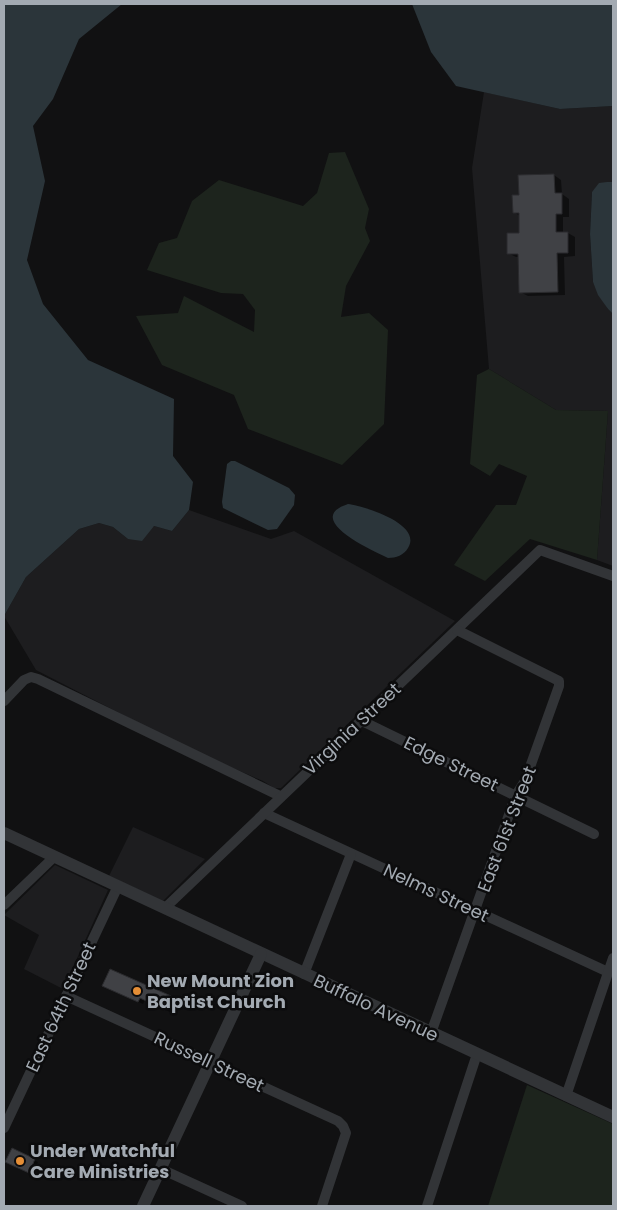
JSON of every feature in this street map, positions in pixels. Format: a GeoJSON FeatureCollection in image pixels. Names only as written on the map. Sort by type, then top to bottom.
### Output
{"type":"FeatureCollection","features":[{"type":"Feature","properties":{"kind":"street","name":"Virginia Street"},"geometry":{"type":"LineString","coordinates":[[165,908],[280,796],[540,550],[613,576]]}},
{"type":"Feature","properties":{"kind":"street","name":"East 61st Street"},"geometry":{"type":"LineString","coordinates":[[431,1033],[516,795],[525,781],[559,686],[559,681],[457,630]]}},
{"type":"Feature","properties":{"kind":"street"},"geometry":{"type":"LineString","coordinates":[[4,701],[24,680],[31,677],[38,678],[280,796]]}},
{"type":"Feature","properties":{"kind":"street","name":"Edge Street"},"geometry":{"type":"LineString","coordinates":[[360,720],[594,834]]}},
{"type":"Feature","properties":{"kind":"street","name":"Nelms Street"},"geometry":{"type":"LineString","coordinates":[[264,813],[608,972]]}},
{"type":"Feature","properties":{"kind":"street","name":"Buffalo Avenue"},"geometry":{"type":"LineString","coordinates":[[4,834],[613,1117]]}},
{"type":"Feature","properties":{"kind":"street"},"geometry":{"type":"LineString","coordinates":[[304,974],[351,854]]}},
{"type":"Feature","properties":{"kind":"street"},"geometry":{"type":"LineString","coordinates":[[4,905],[54,857]]}},
{"type":"Feature","properties":{"kind":"street","name":"East 64th Street"},"geometry":{"type":"LineString","coordinates":[[4,1128],[118,886]]}},
{"type":"Feature","properties":{"kind":"street"},"geometry":{"type":"LineString","coordinates":[[143,1206],[261,954]]}},
{"type":"Feature","properties":{"kind":"street"},"geometry":{"type":"LineString","coordinates":[[566,1096],[613,958]]}},
{"type":"Feature","properties":{"kind":"street","name":"Russell Street"},"geometry":{"type":"LineString","coordinates":[[66,996],[338,1121],[346,1133],[322,1206]]}},
{"type":"Feature","properties":{"kind":"street"},"geometry":{"type":"LineString","coordinates":[[427,1206],[477,1054]]}},
{"type":"Feature","properties":{"kind":"street"},"geometry":{"type":"LineString","coordinates":[[161,1169],[242,1206]]}},
{"type":"Feature","properties":{"kind":"shaded area"},"geometry":{"type":"Polygon","coordinates":[[[4,4],[122,4],[79,39],[53,99],[33,126],[45,181],[27,260],[43,304],[88,360],[174,399],[173,456],[193,482],[189,510],[172,531],[154,526],[142,541],[128,539],[113,527],[99,523],[79,529],[26,577],[4,616],[4,4]]]}},
{"type":"Feature","properties":{"kind":"shaded area"},"geometry":{"type":"Polygon","coordinates":[[[412,4],[613,4],[613,106],[560,109],[456,86],[431,52],[412,4]]]}},
{"type":"Feature","properties":{"kind":"shaded area"},"geometry":{"type":"Polygon","coordinates":[[[484,92],[560,109],[613,106],[613,182],[607,182],[592,192],[590,234],[593,282],[608,309],[613,314],[613,566],[597,560],[608,411],[556,410],[489,369],[472,168],[484,92]]]}},
{"type":"Feature","properties":{"kind":"shaded area"},"geometry":{"type":"Polygon","coordinates":[[[345,152],[369,209],[365,228],[370,241],[346,286],[341,317],[369,313],[388,330],[384,424],[342,465],[248,429],[234,395],[162,365],[136,316],[178,313],[184,296],[254,332],[255,310],[243,294],[221,293],[147,270],[159,243],[177,238],[192,201],[219,180],[303,206],[317,193],[329,153],[345,152]]]}},
{"type":"Feature","properties":{"kind":"shaded area"},"geometry":{"type":"Polygon","coordinates":[[[613,182],[613,314],[598,295],[593,282],[590,234],[592,192],[599,183],[613,182]]]}},
{"type":"Feature","properties":{"kind":"shaded area"},"geometry":{"type":"Polygon","coordinates":[[[489,369],[556,410],[608,411],[597,560],[530,539],[485,581],[454,565],[496,505],[516,505],[527,476],[499,464],[490,476],[470,464],[477,375],[489,369]]]}},
{"type":"Feature","properties":{"kind":"shaded area"},"geometry":{"type":"Polygon","coordinates":[[[235,461],[289,488],[295,495],[294,505],[277,529],[268,530],[223,508],[222,502],[227,464],[235,461]]]}},
{"type":"Feature","properties":{"kind":"shaded area"},"geometry":{"type":"Polygon","coordinates":[[[348,504],[378,512],[400,524],[407,531],[410,539],[408,548],[404,553],[400,556],[388,558],[345,534],[336,526],[333,518],[336,510],[348,504]]]}},
{"type":"Feature","properties":{"kind":"shaded area"},"geometry":{"type":"Polygon","coordinates":[[[189,510],[271,539],[294,531],[455,621],[281,788],[274,788],[263,781],[191,750],[36,670],[4,616],[26,577],[79,529],[99,523],[113,527],[128,539],[154,526],[172,531],[189,510]]]}},
{"type":"Feature","properties":{"kind":"shaded area"},"geometry":{"type":"Polygon","coordinates":[[[133,827],[205,859],[163,901],[109,876],[133,827]]]}},
{"type":"Feature","properties":{"kind":"shaded area"},"geometry":{"type":"Polygon","coordinates":[[[55,865],[108,890],[63,989],[24,969],[39,935],[4,915],[55,865]]]}},
{"type":"Feature","properties":{"kind":"shaded area"},"geometry":{"type":"Polygon","coordinates":[[[527,1085],[613,1124],[613,1206],[488,1206],[527,1085]]]}},
{"type":"Feature","properties":{"kind":"building"},"geometry":{"type":"Polygon","coordinates":[[[554,174],[555,193],[562,193],[562,214],[556,214],[556,232],[568,232],[568,253],[557,253],[558,292],[519,293],[518,254],[507,254],[507,233],[519,233],[519,213],[513,213],[512,195],[519,195],[518,175],[554,174]]]}},
{"type":"Feature","properties":{"kind":"building","name":"New Mount Zion Baptist Church"},"geometry":{"type":"Polygon","coordinates":[[[110,969],[171,996],[165,1010],[140,998],[138,1002],[102,986],[110,969]]]}},
{"type":"Feature","properties":{"kind":"building","name":"Under Watchful Care Ministries"},"geometry":{"type":"Polygon","coordinates":[[[12,1148],[35,1159],[29,1173],[5,1162],[12,1148]]]}},
{"type":"Feature","properties":{"kind":"place","name":"New Mount Zion Baptist Church"},"geometry":{"type":"Point","coordinates":[137,991]}},
{"type":"Feature","properties":{"kind":"place","name":"Under Watchful Care Ministries"},"geometry":{"type":"Point","coordinates":[20,1161]}}]}
